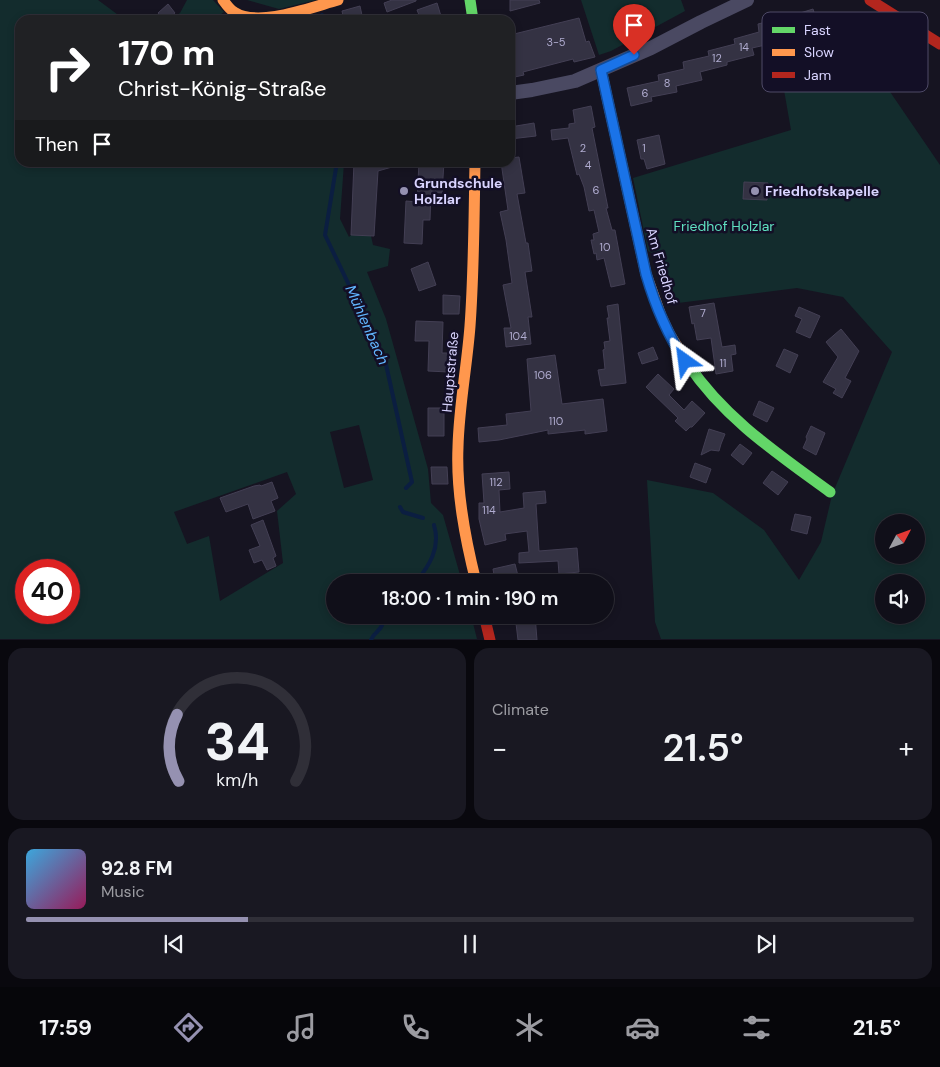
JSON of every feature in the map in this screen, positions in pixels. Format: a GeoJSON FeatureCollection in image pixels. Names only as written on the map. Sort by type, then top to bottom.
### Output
{"type":"FeatureCollection","features":[{"type":"Feature","properties":{"kind":"street"},"geometry":{"type":"LineString","coordinates":[[223,0],[234,12],[242,15]]}},
{"type":"Feature","properties":{"kind":"street"},"geometry":{"type":"LineString","coordinates":[[277,15],[338,0]]}},
{"type":"Feature","properties":{"kind":"street"},"geometry":{"type":"LineString","coordinates":[[470,0],[472,15]]}},
{"type":"Feature","properties":{"kind":"street"},"geometry":{"type":"LineString","coordinates":[[515,93],[575,81],[651,48],[747,0]]}},
{"type":"Feature","properties":{"kind":"street"},"geometry":{"type":"LineString","coordinates":[[870,0],[889,12]]}},
{"type":"Feature","properties":{"kind":"street"},"geometry":{"type":"LineString","coordinates":[[928,36],[940,44]]}},
{"type":"Feature","properties":{"kind":"street","name":"Am Friedhof"},"geometry":{"type":"LineString","coordinates":[[601,70],[644,266],[665,327],[692,370],[721,405],[771,449],[830,492]]}},
{"type":"Feature","properties":{"kind":"street","name":"Hauptstraße"},"geometry":{"type":"LineString","coordinates":[[474,574],[461,506],[458,447],[468,358],[475,167]]}},
{"type":"Feature","properties":{"kind":"street"},"geometry":{"type":"LineString","coordinates":[[486,624],[490,640]]}},
{"type":"Feature","properties":{"kind":"green space"},"geometry":{"type":"Polygon","coordinates":[[[0,0],[98,0],[118,15],[15,15],[15,167],[344,167],[340,219],[349,237],[351,235],[371,236],[373,245],[390,249],[388,266],[367,272],[386,319],[428,469],[431,503],[443,515],[460,574],[326,574],[326,624],[473,624],[477,639],[0,639],[0,0]],[[359,425],[330,432],[344,488],[373,480],[359,425]],[[287,472],[174,512],[187,544],[209,536],[220,601],[283,563],[277,511],[296,494],[287,472]]]}},
{"type":"Feature","properties":{"kind":"green space"},"geometry":{"type":"Polygon","coordinates":[[[187,0],[213,0],[224,12],[220,15],[177,15],[187,0]]]}},
{"type":"Feature","properties":{"kind":"green space"},"geometry":{"type":"Polygon","coordinates":[[[247,0],[316,0],[279,9],[247,0]]]}},
{"type":"Feature","properties":{"kind":"green space"},"geometry":{"type":"Polygon","coordinates":[[[581,0],[681,0],[685,11],[611,51],[599,55],[581,0]]]}},
{"type":"Feature","properties":{"kind":"green space","name":"Friedhof Holzlar"},"geometry":{"type":"Polygon","coordinates":[[[784,92],[890,92],[940,165],[940,639],[661,639],[655,622],[647,480],[713,493],[764,530],[799,580],[821,542],[832,495],[892,352],[843,297],[797,288],[670,304],[661,258],[648,251],[633,178],[791,130],[784,92]]]}},
{"type":"Feature","properties":{"kind":"building"},"geometry":{"type":"Polygon","coordinates":[[[392,0],[416,1],[387,12],[384,3],[392,0]]]}},
{"type":"Feature","properties":{"kind":"building"},"geometry":{"type":"Polygon","coordinates":[[[510,0],[539,0],[540,3],[510,11],[510,0]]]}},
{"type":"Feature","properties":{"kind":"building"},"geometry":{"type":"Polygon","coordinates":[[[437,3],[441,15],[419,15],[417,10],[437,3]]]}},
{"type":"Feature","properties":{"kind":"building"},"geometry":{"type":"Polygon","coordinates":[[[168,4],[175,13],[172,15],[160,15],[158,13],[168,4]]]}},
{"type":"Feature","properties":{"kind":"building"},"geometry":{"type":"Polygon","coordinates":[[[360,6],[362,15],[343,15],[342,11],[360,6]]]}},
{"type":"Feature","properties":{"kind":"building"},"geometry":{"type":"Polygon","coordinates":[[[813,9],[814,12],[803,12],[813,9]]]}},
{"type":"Feature","properties":{"kind":"building"},"geometry":{"type":"Polygon","coordinates":[[[579,18],[586,42],[589,41],[595,57],[574,62],[573,59],[523,72],[524,75],[515,77],[515,34],[579,18]]]}},
{"type":"Feature","properties":{"kind":"building"},"geometry":{"type":"Polygon","coordinates":[[[762,23],[762,46],[752,48],[754,55],[700,72],[702,80],[676,86],[677,92],[651,97],[652,101],[631,106],[627,88],[659,81],[658,75],[684,69],[683,62],[709,56],[708,51],[735,44],[734,39],[759,32],[758,24],[762,23]]]}},
{"type":"Feature","properties":{"kind":"building"},"geometry":{"type":"Polygon","coordinates":[[[591,106],[595,127],[592,128],[608,208],[606,208],[612,230],[615,230],[625,284],[611,287],[604,258],[597,260],[596,253],[594,254],[591,240],[594,240],[593,234],[599,232],[594,210],[589,211],[584,187],[579,174],[577,175],[568,138],[552,140],[551,130],[569,128],[569,124],[575,123],[573,110],[591,106]]]}},
{"type":"Feature","properties":{"kind":"building"},"geometry":{"type":"Polygon","coordinates":[[[534,123],[536,136],[515,138],[515,126],[534,123]]]}},
{"type":"Feature","properties":{"kind":"building"},"geometry":{"type":"Polygon","coordinates":[[[659,135],[665,164],[647,169],[644,159],[641,159],[637,140],[659,135]]]}},
{"type":"Feature","properties":{"kind":"building"},"geometry":{"type":"Polygon","coordinates":[[[515,157],[519,157],[525,193],[517,194],[532,271],[525,272],[532,317],[528,317],[531,344],[506,347],[504,328],[511,328],[503,285],[512,283],[500,212],[508,210],[502,167],[515,167],[515,157]]]}},
{"type":"Feature","properties":{"kind":"building"},"geometry":{"type":"Polygon","coordinates":[[[354,167],[392,167],[378,171],[374,236],[351,235],[354,167]]]}},
{"type":"Feature","properties":{"kind":"building"},"geometry":{"type":"Polygon","coordinates":[[[419,167],[444,167],[442,193],[431,192],[430,220],[423,220],[422,244],[404,243],[406,201],[417,202],[419,167]]]}},
{"type":"Feature","properties":{"kind":"building","name":"Friedhofskapelle"},"geometry":{"type":"Polygon","coordinates":[[[744,182],[768,183],[767,200],[743,199],[744,182]]]}},
{"type":"Feature","properties":{"kind":"building"},"geometry":{"type":"Polygon","coordinates":[[[428,262],[436,285],[419,291],[411,269],[428,262]]]}},
{"type":"Feature","properties":{"kind":"building"},"geometry":{"type":"Polygon","coordinates":[[[443,295],[460,296],[459,314],[443,314],[443,295]]]}},
{"type":"Feature","properties":{"kind":"building"},"geometry":{"type":"Polygon","coordinates":[[[714,303],[722,347],[735,345],[736,354],[731,355],[733,371],[716,374],[711,338],[697,340],[689,307],[714,303]]]}},
{"type":"Feature","properties":{"kind":"building"},"geometry":{"type":"Polygon","coordinates":[[[618,304],[626,383],[601,386],[598,370],[605,369],[604,342],[610,341],[607,306],[618,304]]]}},
{"type":"Feature","properties":{"kind":"building"},"geometry":{"type":"Polygon","coordinates":[[[799,307],[820,316],[810,338],[796,332],[802,319],[795,316],[799,307]]]}},
{"type":"Feature","properties":{"kind":"building"},"geometry":{"type":"Polygon","coordinates":[[[416,321],[443,322],[442,353],[450,353],[449,372],[428,371],[429,341],[415,341],[416,321]]]}},
{"type":"Feature","properties":{"kind":"building"},"geometry":{"type":"Polygon","coordinates":[[[841,329],[859,351],[845,378],[851,381],[842,398],[833,393],[836,389],[823,382],[838,357],[826,342],[841,329]]]}},
{"type":"Feature","properties":{"kind":"building"},"geometry":{"type":"Polygon","coordinates":[[[653,347],[658,359],[642,364],[638,353],[653,347]]]}},
{"type":"Feature","properties":{"kind":"building"},"geometry":{"type":"Polygon","coordinates":[[[784,349],[798,355],[790,373],[776,366],[784,349]]]}},
{"type":"Feature","properties":{"kind":"building"},"geometry":{"type":"Polygon","coordinates":[[[555,355],[562,404],[603,399],[607,431],[585,434],[585,430],[548,434],[548,430],[479,442],[478,428],[507,425],[506,414],[531,411],[527,359],[555,355]]]}},
{"type":"Feature","properties":{"kind":"building"},"geometry":{"type":"Polygon","coordinates":[[[658,374],[674,389],[669,395],[684,410],[692,401],[705,413],[686,431],[675,421],[678,418],[646,387],[658,374]]]}},
{"type":"Feature","properties":{"kind":"building"},"geometry":{"type":"Polygon","coordinates":[[[759,401],[774,408],[767,422],[753,415],[759,401]]]}},
{"type":"Feature","properties":{"kind":"building"},"geometry":{"type":"Polygon","coordinates":[[[428,408],[444,408],[444,436],[428,436],[428,408]]]}},
{"type":"Feature","properties":{"kind":"building"},"geometry":{"type":"Polygon","coordinates":[[[811,426],[825,433],[816,455],[803,448],[811,426]]]}},
{"type":"Feature","properties":{"kind":"building"},"geometry":{"type":"Polygon","coordinates":[[[709,429],[725,434],[719,451],[711,450],[701,455],[709,429]]]}},
{"type":"Feature","properties":{"kind":"building"},"geometry":{"type":"Polygon","coordinates":[[[740,444],[752,453],[743,465],[731,455],[740,444]]]}},
{"type":"Feature","properties":{"kind":"building"},"geometry":{"type":"Polygon","coordinates":[[[695,463],[711,469],[706,483],[690,477],[695,463]]]}},
{"type":"Feature","properties":{"kind":"building"},"geometry":{"type":"Polygon","coordinates":[[[431,467],[447,467],[448,484],[432,484],[431,467]]]}},
{"type":"Feature","properties":{"kind":"building"},"geometry":{"type":"Polygon","coordinates":[[[772,471],[788,482],[778,495],[763,483],[772,471]]]}},
{"type":"Feature","properties":{"kind":"building"},"geometry":{"type":"Polygon","coordinates":[[[509,472],[510,489],[499,490],[500,512],[524,508],[523,493],[545,491],[546,503],[536,504],[539,551],[577,548],[579,572],[559,574],[558,561],[519,563],[519,553],[529,552],[527,531],[505,534],[506,540],[485,545],[479,519],[479,503],[484,503],[482,474],[509,472]]]}},
{"type":"Feature","properties":{"kind":"building"},"geometry":{"type":"Polygon","coordinates":[[[272,482],[278,498],[271,501],[275,511],[253,519],[248,504],[226,512],[220,498],[272,482]]]}},
{"type":"Feature","properties":{"kind":"building"},"geometry":{"type":"Polygon","coordinates":[[[795,514],[811,517],[807,534],[791,530],[795,514]]]}},
{"type":"Feature","properties":{"kind":"building"},"geometry":{"type":"Polygon","coordinates":[[[263,520],[276,556],[273,558],[276,566],[267,570],[262,560],[254,563],[249,550],[260,546],[251,525],[263,520]]]}},
{"type":"Feature","properties":{"kind":"building"},"geometry":{"type":"Polygon","coordinates":[[[515,564],[518,574],[494,574],[493,569],[515,564]]]}},
{"type":"Feature","properties":{"kind":"building"},"geometry":{"type":"Polygon","coordinates":[[[516,624],[536,624],[537,640],[518,640],[516,624]]]}},
{"type":"Feature","properties":{"kind":"waterway","name":"Mühlenbach"},"geometry":{"type":"LineString","coordinates":[[336,167],[325,235],[385,360],[412,482],[406,488]]}},
{"type":"Feature","properties":{"kind":"waterway","name":"Mühlenbach"},"geometry":{"type":"LineString","coordinates":[[400,507],[403,512],[423,518]]}},
{"type":"Feature","properties":{"kind":"waterway","name":"Mühlenbach"},"geometry":{"type":"LineString","coordinates":[[422,574],[435,549],[436,533],[434,525]]}},
{"type":"Feature","properties":{"kind":"waterway","name":"Mühlenbach"},"geometry":{"type":"LineString","coordinates":[[371,640],[382,624]]}},
{"type":"Feature","properties":{"kind":"traffic: fast"},"geometry":{"type":"LineString","coordinates":[[470,0],[472,15]]}},
{"type":"Feature","properties":{"kind":"traffic: fast"},"geometry":{"type":"LineString","coordinates":[[688,364],[702,383],[735,418],[772,449],[830,492]]}},
{"type":"Feature","properties":{"kind":"traffic: slow"},"geometry":{"type":"LineString","coordinates":[[223,0],[229,8],[242,15]]}},
{"type":"Feature","properties":{"kind":"traffic: slow"},"geometry":{"type":"LineString","coordinates":[[285,15],[338,0]]}},
{"type":"Feature","properties":{"kind":"traffic: slow"},"geometry":{"type":"LineString","coordinates":[[601,70],[646,274],[661,316],[688,364]]}},
{"type":"Feature","properties":{"kind":"traffic: slow"},"geometry":{"type":"LineString","coordinates":[[474,574],[462,515],[458,464],[460,416],[469,341],[474,244],[475,167]]}},
{"type":"Feature","properties":{"kind":"traffic: jam"},"geometry":{"type":"LineString","coordinates":[[870,0],[889,12]]}},
{"type":"Feature","properties":{"kind":"traffic: jam"},"geometry":{"type":"LineString","coordinates":[[928,36],[940,44]]}},
{"type":"Feature","properties":{"kind":"traffic: jam"},"geometry":{"type":"LineString","coordinates":[[486,624],[490,640]]}},
{"type":"Feature","properties":{"kind":"place","name":"Grundschule Holzlar"},"geometry":{"type":"Point","coordinates":[404,191]}},
{"type":"Feature","properties":{"kind":"place","name":"Friedhofskapelle"},"geometry":{"type":"Point","coordinates":[755,191]}},
{"type":"Feature","properties":{"kind":"route"},"geometry":{"type":"LineString","coordinates":[[634,55],[601,70],[646,274],[665,327],[685,361]]}}]}
